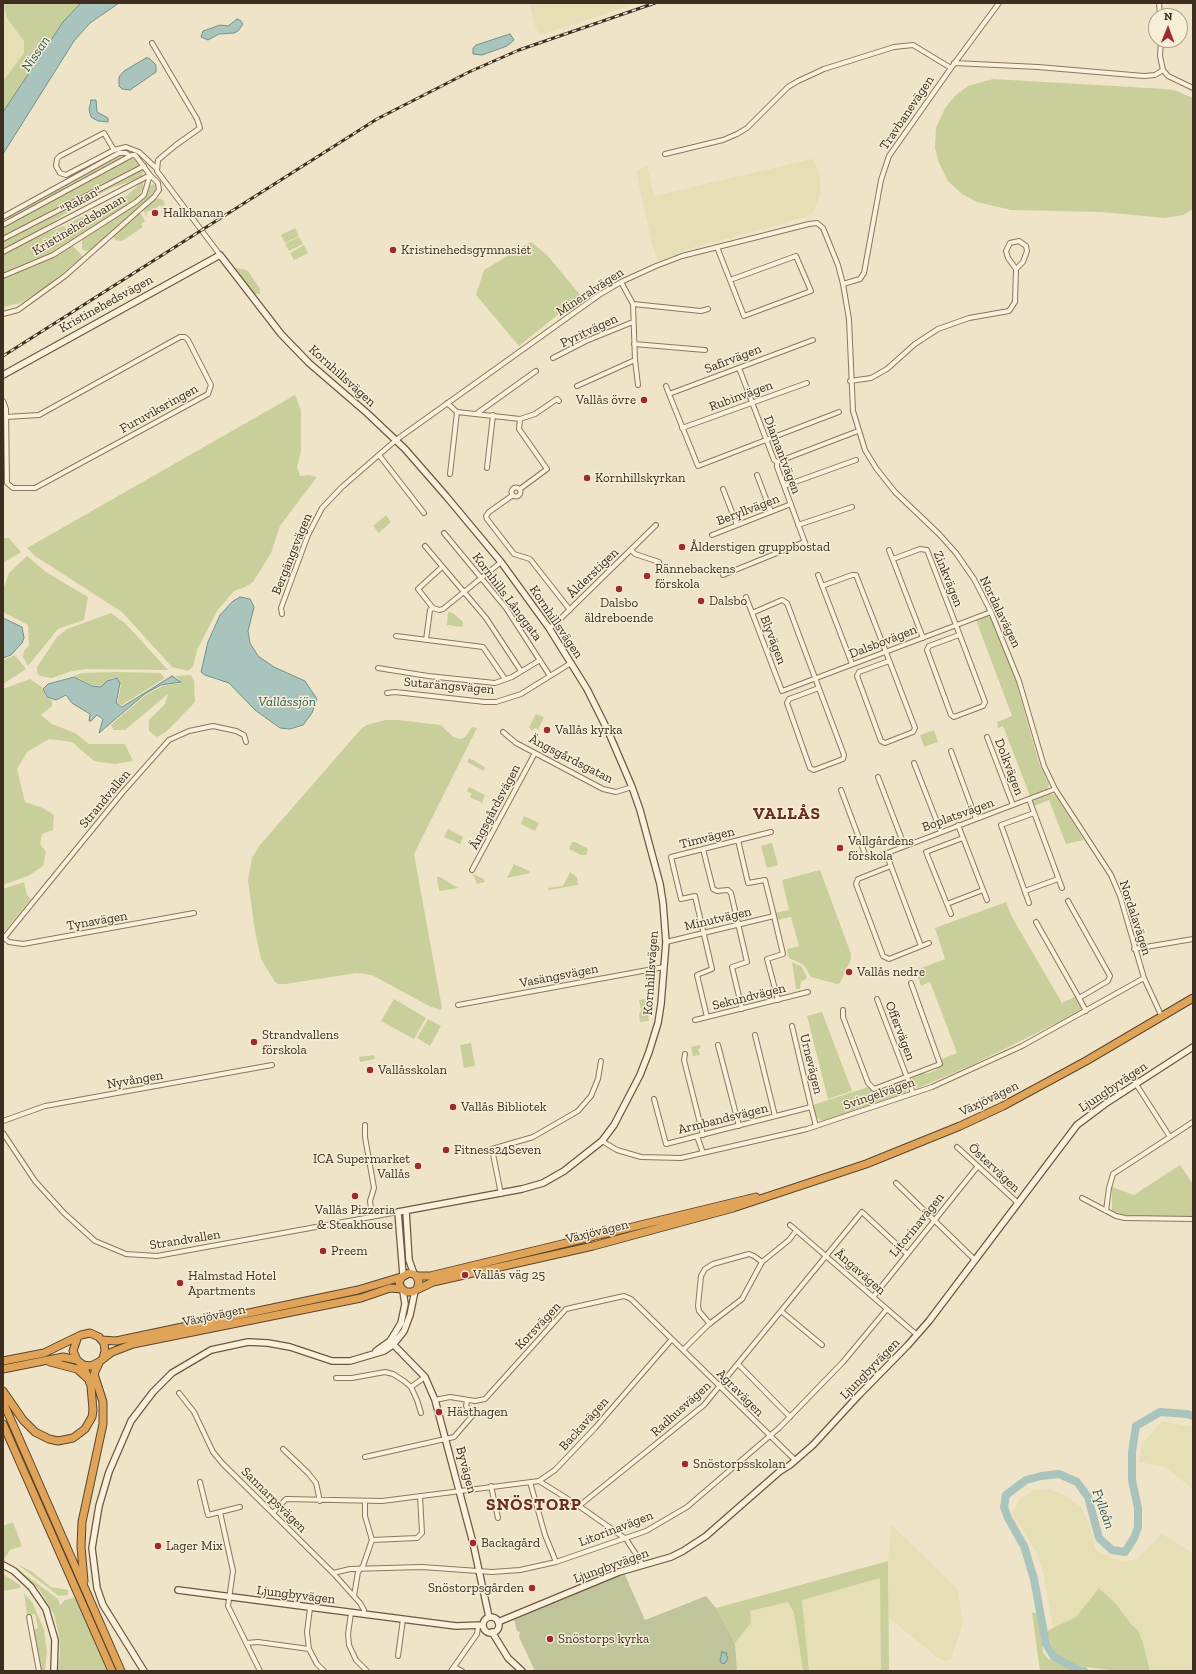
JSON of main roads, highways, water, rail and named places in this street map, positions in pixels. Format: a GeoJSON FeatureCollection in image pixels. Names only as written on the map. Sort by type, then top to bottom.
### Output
{"type":"FeatureCollection","features":[{"type":"Feature","properties":{"kind":"highway","name":"Växjövägen"},"geometry":{"type":"LineString","coordinates":[[4,1366],[63,1358],[91,1366],[118,1349],[133,1344],[361,1298],[390,1288],[409,1293],[433,1282],[593,1246],[772,1196],[866,1164],[984,1115],[1062,1075],[1193,998]]}},
{"type":"Feature","properties":{"kind":"highway","name":"Växjövägen"},"geometry":{"type":"LineString","coordinates":[[4,1366],[44,1353],[90,1333],[102,1340],[116,1341],[358,1290],[409,1273],[430,1276],[769,1193],[781,1192]]}},
{"type":"Feature","properties":{"kind":"highway"},"geometry":{"type":"LineString","coordinates":[[415,1275],[419,1282],[416,1290]]}},
{"type":"Feature","properties":{"kind":"highway"},"geometry":{"type":"LineString","coordinates":[[402,1276],[400,1283],[402,1290]]}},
{"type":"Feature","properties":{"kind":"highway"},"geometry":{"type":"LineString","coordinates":[[3,1391],[29,1426],[41,1436],[58,1441],[73,1438],[79,1434],[89,1423],[93,1410],[91,1386],[80,1363],[73,1354],[73,1347],[78,1338]]}},
{"type":"Feature","properties":{"kind":"highway"},"geometry":{"type":"LineString","coordinates":[[85,1589],[81,1534],[84,1507],[103,1424],[103,1402],[94,1374],[101,1360],[105,1347],[102,1340]]}},
{"type":"Feature","properties":{"kind":"highway"},"geometry":{"type":"LineString","coordinates":[[46,1361],[77,1369],[86,1377],[91,1386]]}},
{"type":"Feature","properties":{"kind":"highway"},"geometry":{"type":"LineString","coordinates":[[3,1402],[121,1671]]}},
{"type":"Feature","properties":{"kind":"highway"},"geometry":{"type":"LineString","coordinates":[[3,1424],[112,1671]]}},
{"type":"Feature","properties":{"kind":"water"},"geometry":{"type":"Polygon","coordinates":[[[81,3],[119,3],[90,23],[74,41],[3,154],[3,112],[63,22],[81,3]]]}},
{"type":"Feature","properties":{"kind":"water"},"geometry":{"type":"Polygon","coordinates":[[[237,19],[243,24],[238,31],[234,33],[219,34],[208,40],[201,37],[203,31],[220,25],[228,26],[237,19]]]}},
{"type":"Feature","properties":{"kind":"water"},"geometry":{"type":"Polygon","coordinates":[[[510,34],[514,40],[507,46],[482,55],[473,54],[473,48],[476,45],[510,34]]]}},
{"type":"Feature","properties":{"kind":"water"},"geometry":{"type":"Polygon","coordinates":[[[146,58],[149,58],[156,65],[156,72],[130,90],[122,89],[119,86],[119,77],[124,71],[146,58]]]}},
{"type":"Feature","properties":{"kind":"water"},"geometry":{"type":"Polygon","coordinates":[[[91,100],[96,100],[97,112],[108,118],[108,122],[98,121],[91,117],[89,110],[91,100]]]}},
{"type":"Feature","properties":{"kind":"water","name":"Vallåssjön"},"geometry":{"type":"Polygon","coordinates":[[[240,597],[250,599],[254,607],[248,631],[250,643],[258,656],[274,667],[305,681],[317,699],[312,713],[303,725],[290,729],[280,728],[255,710],[229,683],[205,675],[201,672],[208,642],[220,615],[233,601],[240,597]]]}},
{"type":"Feature","properties":{"kind":"water"},"geometry":{"type":"Polygon","coordinates":[[[3,618],[22,627],[24,638],[22,643],[11,655],[3,658],[3,618]]]}},
{"type":"Feature","properties":{"kind":"water"},"geometry":{"type":"Polygon","coordinates":[[[172,676],[181,682],[161,685],[146,693],[99,733],[103,719],[97,715],[89,721],[90,714],[72,703],[66,695],[56,700],[47,697],[43,689],[48,684],[74,677],[92,686],[101,687],[107,681],[117,678],[120,683],[116,703],[122,707],[172,676]]]}},
{"type":"Feature","properties":{"kind":"water"},"geometry":{"type":"Polygon","coordinates":[[[722,1652],[727,1653],[726,1655],[728,1658],[725,1663],[722,1664],[720,1660],[722,1652]]]}},
{"type":"Feature","properties":{"kind":"waterway","name":"Fylleån"},"geometry":{"type":"LineString","coordinates":[[1084,1671],[1078,1670],[1054,1657],[1046,1644],[1034,1579],[1024,1546],[1008,1518],[1004,1507],[1006,1495],[1026,1480],[1041,1476],[1059,1474],[1077,1482],[1088,1497],[1099,1538],[1112,1550],[1125,1552],[1134,1538],[1138,1527],[1138,1508],[1132,1480],[1132,1452],[1136,1426],[1160,1412],[1187,1414],[1193,1416]]}},
{"type":"Feature","properties":{"kind":"railway"},"geometry":{"type":"LineString","coordinates":[[3,356],[377,119],[469,72],[519,50],[655,3]]}},
{"type":"Feature","properties":{"kind":"place","name":"Halkbanan"},"geometry":{"type":"Point","coordinates":[155,213]}},
{"type":"Feature","properties":{"kind":"place","name":"Kristinehedsgymnasiet"},"geometry":{"type":"Point","coordinates":[393,250]}},
{"type":"Feature","properties":{"kind":"place","name":"Vallås övre"},"geometry":{"type":"Point","coordinates":[644,400]}},
{"type":"Feature","properties":{"kind":"place","name":"Kornhillskyrkan"},"geometry":{"type":"Point","coordinates":[587,478]}},
{"type":"Feature","properties":{"kind":"place","name":"Ålderstigen gruppbostad"},"geometry":{"type":"Point","coordinates":[682,547]}},
{"type":"Feature","properties":{"kind":"place","name":"Rännebackens förskola"},"geometry":{"type":"Point","coordinates":[647,576]}},
{"type":"Feature","properties":{"kind":"place","name":"Dalsbo äldreboende"},"geometry":{"type":"Point","coordinates":[619,589]}},
{"type":"Feature","properties":{"kind":"place","name":"Dalsbo"},"geometry":{"type":"Point","coordinates":[701,601]}},
{"type":"Feature","properties":{"kind":"place","name":"Vallås kyrka"},"geometry":{"type":"Point","coordinates":[547,730]}},
{"type":"Feature","properties":{"kind":"place","name":"Vallgårdens förskola"},"geometry":{"type":"Point","coordinates":[840,848]}},
{"type":"Feature","properties":{"kind":"place","name":"Vallås nedre"},"geometry":{"type":"Point","coordinates":[849,972]}},
{"type":"Feature","properties":{"kind":"place","name":"Strandvallens förskola"},"geometry":{"type":"Point","coordinates":[254,1042]}},
{"type":"Feature","properties":{"kind":"place","name":"Vallåsskolan"},"geometry":{"type":"Point","coordinates":[370,1070]}},
{"type":"Feature","properties":{"kind":"place","name":"Vallås Bibliotek"},"geometry":{"type":"Point","coordinates":[453,1107]}},
{"type":"Feature","properties":{"kind":"place","name":"Fitness24Seven"},"geometry":{"type":"Point","coordinates":[446,1150]}},
{"type":"Feature","properties":{"kind":"place","name":"ICA Supermarket Vallås"},"geometry":{"type":"Point","coordinates":[418,1166]}},
{"type":"Feature","properties":{"kind":"place","name":"Vallås Pizzeria & Steakhouse"},"geometry":{"type":"Point","coordinates":[355,1196]}},
{"type":"Feature","properties":{"kind":"place","name":"Preem"},"geometry":{"type":"Point","coordinates":[323,1251]}},
{"type":"Feature","properties":{"kind":"place","name":"Vallås väg 25"},"geometry":{"type":"Point","coordinates":[465,1275]}},
{"type":"Feature","properties":{"kind":"place","name":"Halmstad Hotel Apartments"},"geometry":{"type":"Point","coordinates":[180,1283]}},
{"type":"Feature","properties":{"kind":"place","name":"Hästhagen"},"geometry":{"type":"Point","coordinates":[439,1412]}},
{"type":"Feature","properties":{"kind":"place","name":"Snöstorpsskolan"},"geometry":{"type":"Point","coordinates":[685,1464]}},
{"type":"Feature","properties":{"kind":"place","name":"Backagård"},"geometry":{"type":"Point","coordinates":[473,1543]}},
{"type":"Feature","properties":{"kind":"place","name":"Lager Mix"},"geometry":{"type":"Point","coordinates":[158,1546]}},
{"type":"Feature","properties":{"kind":"place","name":"Snöstorpsgården"},"geometry":{"type":"Point","coordinates":[532,1588]}},
{"type":"Feature","properties":{"kind":"place","name":"Snöstorps kyrka"},"geometry":{"type":"Point","coordinates":[550,1639]}},
{"type":"Feature","properties":{"kind":"district","name":"VALLÅS"},"geometry":{"type":"Point","coordinates":[787,814]}},
{"type":"Feature","properties":{"kind":"district","name":"SNÖSTORP"},"geometry":{"type":"Point","coordinates":[534,1505]}},
{"type":"Feature","properties":{"kind":"water label","name":"Nissan"},"geometry":{"type":"Point","coordinates":[36,54]}}]}
